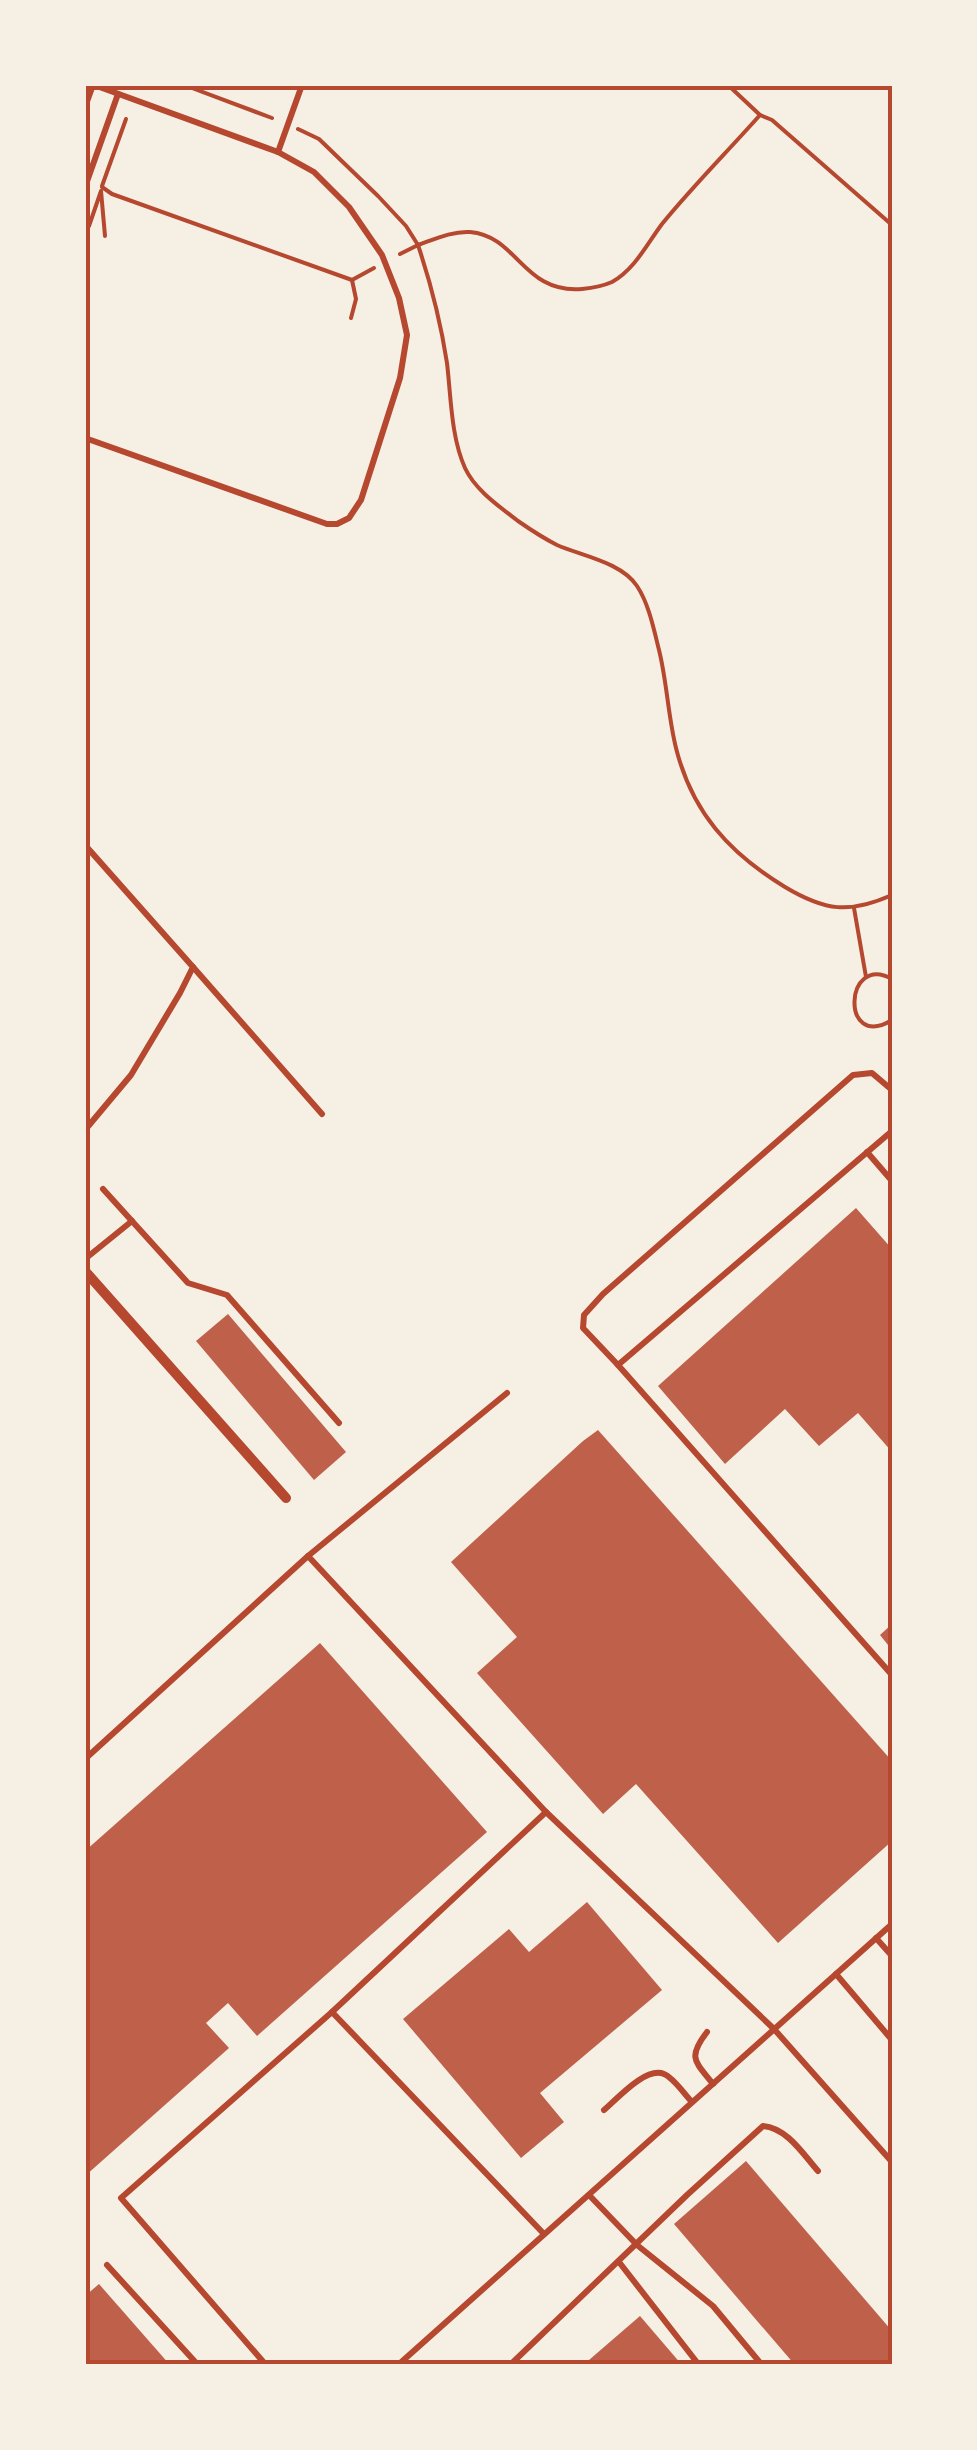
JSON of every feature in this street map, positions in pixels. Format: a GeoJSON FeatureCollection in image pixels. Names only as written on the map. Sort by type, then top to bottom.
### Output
{"type":"FeatureCollection","features":[{"type":"Feature","properties":{"kind":"street"},"geometry":{"type":"LineString","coordinates":[[85,1272],[286,1498]]}},
{"type":"Feature","properties":{"kind":"lane"},"geometry":{"type":"LineString","coordinates":[[85,106],[93,85],[278,152],[314,172],[348,207],[382,255],[407,335],[400,378],[361,500],[348,518],[336,524],[85,438]]}},
{"type":"Feature","properties":{"kind":"lane"},"geometry":{"type":"LineString","coordinates":[[278,152],[302,85]]}},
{"type":"Feature","properties":{"kind":"lane"},"geometry":{"type":"LineString","coordinates":[[85,186],[118,94]]}},
{"type":"Feature","properties":{"kind":"lane"},"geometry":{"type":"LineString","coordinates":[[85,844],[322,1114]]}},
{"type":"Feature","properties":{"kind":"lane"},"geometry":{"type":"LineString","coordinates":[[85,1130],[130,1074],[193,967]]}},
{"type":"Feature","properties":{"kind":"lane"},"geometry":{"type":"LineString","coordinates":[[892,1090],[872,1073],[853,1074],[603,1294],[584,1316],[582,1328],[892,1675]]}},
{"type":"Feature","properties":{"kind":"lane"},"geometry":{"type":"LineString","coordinates":[[618,1365],[892,1130]]}},
{"type":"Feature","properties":{"kind":"lane"},"geometry":{"type":"LineString","coordinates":[[866,1152],[892,1182]]}},
{"type":"Feature","properties":{"kind":"lane"},"geometry":{"type":"LineString","coordinates":[[103,1189],[188,1283],[226,1295],[339,1423]]}},
{"type":"Feature","properties":{"kind":"lane"},"geometry":{"type":"LineString","coordinates":[[85,1260],[132,1221]]}},
{"type":"Feature","properties":{"kind":"lane"},"geometry":{"type":"LineString","coordinates":[[85,1759],[308,1556],[506,1394]]}},
{"type":"Feature","properties":{"kind":"lane"},"geometry":{"type":"LineString","coordinates":[[308,1556],[546,1812],[774,2029],[892,2162]]}},
{"type":"Feature","properties":{"kind":"lane"},"geometry":{"type":"LineString","coordinates":[[266,2365],[121,2198],[332,2012],[546,1812]]}},
{"type":"Feature","properties":{"kind":"lane"},"geometry":{"type":"LineString","coordinates":[[398,2365],[892,1924]]}},
{"type":"Feature","properties":{"kind":"lane"},"geometry":{"type":"LineString","coordinates":[[876,1938],[892,1956]]}},
{"type":"Feature","properties":{"kind":"lane"},"geometry":{"type":"LineString","coordinates":[[836,1974],[892,2040]]}},
{"type":"Feature","properties":{"kind":"lane"},"geometry":{"type":"LineString","coordinates":[[332,2012],[544,2234]]}},
{"type":"Feature","properties":{"kind":"lane"},"geometry":{"type":"LineString","coordinates":[[707,2032],[695,2047],[695,2061],[713,2084]]}},
{"type":"Feature","properties":{"kind":"lane"},"geometry":{"type":"LineString","coordinates":[[604,2110],[646,2074],[656,2072],[666,2074],[692,2102]]}},
{"type":"Feature","properties":{"kind":"lane"},"geometry":{"type":"LineString","coordinates":[[510,2365],[763,2126],[772,2126],[788,2137],[818,2171]]}},
{"type":"Feature","properties":{"kind":"lane"},"geometry":{"type":"LineString","coordinates":[[588,2195],[636,2245],[713,2306],[762,2365]]}},
{"type":"Feature","properties":{"kind":"lane"},"geometry":{"type":"LineString","coordinates":[[619,2262],[699,2365]]}},
{"type":"Feature","properties":{"kind":"lane"},"geometry":{"type":"LineString","coordinates":[[107,2265],[198,2365]]}},
{"type":"Feature","properties":{"kind":"path"},"geometry":{"type":"LineString","coordinates":[[184,85],[272,118]]}},
{"type":"Feature","properties":{"kind":"path"},"geometry":{"type":"LineString","coordinates":[[728,85],[892,225]]}},
{"type":"Feature","properties":{"kind":"path"},"geometry":{"type":"LineString","coordinates":[[400,254],[440,237],[473,232],[500,244],[542,282],[556,288],[594,288],[611,282],[636,261],[662,225],[760,115]]}},
{"type":"Feature","properties":{"kind":"path"},"geometry":{"type":"LineString","coordinates":[[85,225],[89,226],[126,118]]}},
{"type":"Feature","properties":{"kind":"path"},"geometry":{"type":"LineString","coordinates":[[298,129],[320,139],[406,226],[418,246],[444,342],[458,444],[465,469],[476,486],[540,536],[629,576],[639,588],[661,660],[676,748],[685,776],[709,823],[748,862],[825,906],[854,908],[892,895]]}},
{"type":"Feature","properties":{"kind":"path"},"geometry":{"type":"LineString","coordinates":[[101,189],[104,236]]}},
{"type":"Feature","properties":{"kind":"path"},"geometry":{"type":"LineString","coordinates":[[101,189],[352,280],[375,268]]}},
{"type":"Feature","properties":{"kind":"path"},"geometry":{"type":"LineString","coordinates":[[352,280],[356,299],[352,318]]}},
{"type":"Feature","properties":{"kind":"path"},"geometry":{"type":"LineString","coordinates":[[854,908],[866,978]]}},
{"type":"Feature","properties":{"kind":"path"},"geometry":{"type":"LineString","coordinates":[[892,979],[885,975],[866,978],[855,992],[854,1010],[868,1025],[878,1026],[892,1020]]}},
{"type":"Feature","properties":{"kind":"building"},"geometry":{"type":"Polygon","coordinates":[[[856,1208],[892,1249],[892,1452],[858,1413],[819,1446],[785,1409],[725,1464],[658,1386],[856,1208]]]}},
{"type":"Feature","properties":{"kind":"building"},"geometry":{"type":"Polygon","coordinates":[[[228,1314],[346,1452],[314,1480],[196,1341],[228,1314]]]}},
{"type":"Feature","properties":{"kind":"building"},"geometry":{"type":"Polygon","coordinates":[[[598,1430],[892,1761],[892,1841],[778,1943],[636,1784],[603,1814],[477,1673],[517,1637],[451,1562],[598,1430]]]}},
{"type":"Feature","properties":{"kind":"building"},"geometry":{"type":"Polygon","coordinates":[[[892,1624],[892,1650],[880,1635],[892,1624]]]}},
{"type":"Feature","properties":{"kind":"building"},"geometry":{"type":"Polygon","coordinates":[[[320,1643],[487,1832],[257,2036],[228,2003],[206,2023],[229,2048],[85,2176],[85,1851],[320,1643]]]}},
{"type":"Feature","properties":{"kind":"building"},"geometry":{"type":"Polygon","coordinates":[[[587,1902],[662,1990],[540,2093],[564,2122],[521,2158],[403,2019],[509,1929],[529,1952],[587,1902]]]}},
{"type":"Feature","properties":{"kind":"building"},"geometry":{"type":"Polygon","coordinates":[[[746,2161],[892,2331],[892,2365],[795,2365],[674,2224],[746,2161]]]}},
{"type":"Feature","properties":{"kind":"building"},"geometry":{"type":"Polygon","coordinates":[[[99,2284],[170,2365],[85,2365],[85,2296],[99,2284]]]}},
{"type":"Feature","properties":{"kind":"building"},"geometry":{"type":"Polygon","coordinates":[[[640,2316],[682,2365],[593,2365],[589,2360],[640,2316]]]}}]}
